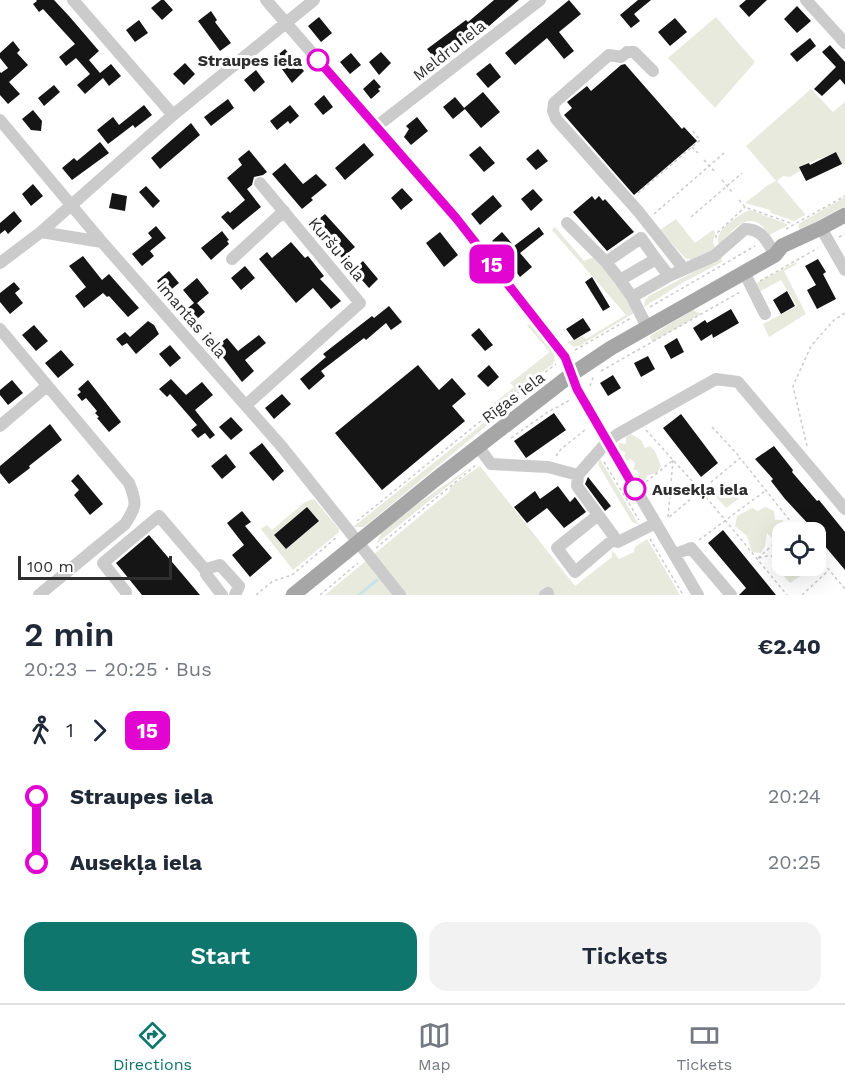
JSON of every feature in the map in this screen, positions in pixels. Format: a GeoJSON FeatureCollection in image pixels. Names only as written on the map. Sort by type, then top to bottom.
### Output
{"type":"FeatureCollection","features":[{"type":"Feature","properties":{"kind":"main road","name":"Rīgas iela"},"geometry":{"type":"LineString","coordinates":[[293,595],[478,446],[572,374],[610,348],[647,327],[747,279],[782,246],[845,215]]}},
{"type":"Feature","properties":{"kind":"street"},"geometry":{"type":"LineString","coordinates":[[73,0],[173,115]]}},
{"type":"Feature","properties":{"kind":"street"},"geometry":{"type":"LineString","coordinates":[[266,0],[456,218],[565,357],[577,389],[698,595]]}},
{"type":"Feature","properties":{"kind":"street"},"geometry":{"type":"LineString","coordinates":[[0,263],[41,232],[173,115],[314,0]]}},
{"type":"Feature","properties":{"kind":"street","name":"Meldru iela"},"geometry":{"type":"LineString","coordinates":[[377,126],[540,0]]}},
{"type":"Feature","properties":{"kind":"street"},"geometry":{"type":"LineString","coordinates":[[806,0],[845,43]]}},
{"type":"Feature","properties":{"kind":"street"},"geometry":{"type":"LineString","coordinates":[[653,71],[634,52],[627,52],[621,57],[609,55],[554,103],[553,111],[556,119],[629,201],[684,269]]}},
{"type":"Feature","properties":{"kind":"street","name":"Imantas iela"},"geometry":{"type":"LineString","coordinates":[[0,121],[102,242],[246,405],[359,541],[400,595]]}},
{"type":"Feature","properties":{"kind":"street","name":"Kuršu iela"},"geometry":{"type":"LineString","coordinates":[[246,405],[360,303],[260,183]]}},
{"type":"Feature","properties":{"kind":"street"},"geometry":{"type":"LineString","coordinates":[[232,259],[284,211]]}},
{"type":"Feature","properties":{"kind":"street"},"geometry":{"type":"LineString","coordinates":[[567,223],[606,262],[620,280],[632,297],[647,327]]}},
{"type":"Feature","properties":{"kind":"street"},"geometry":{"type":"LineString","coordinates":[[821,228],[845,270]]}},
{"type":"Feature","properties":{"kind":"street"},"geometry":{"type":"LineString","coordinates":[[632,297],[669,276],[714,256],[745,229],[754,229],[762,235],[775,255]]}},
{"type":"Feature","properties":{"kind":"street"},"geometry":{"type":"LineString","coordinates":[[41,232],[102,242]]}},
{"type":"Feature","properties":{"kind":"street"},"geometry":{"type":"LineString","coordinates":[[606,262],[641,238],[669,276]]}},
{"type":"Feature","properties":{"kind":"street"},"geometry":{"type":"LineString","coordinates":[[620,280],[656,259]]}},
{"type":"Feature","properties":{"kind":"street"},"geometry":{"type":"LineString","coordinates":[[747,279],[765,314]]}},
{"type":"Feature","properties":{"kind":"street"},"geometry":{"type":"LineString","coordinates":[[0,329],[129,483],[136,500],[133,511],[125,524],[39,595]]}},
{"type":"Feature","properties":{"kind":"street"},"geometry":{"type":"LineString","coordinates":[[656,523],[618,542],[576,486],[578,475],[618,434],[716,379],[738,382],[845,509]]}},
{"type":"Feature","properties":{"kind":"street"},"geometry":{"type":"LineString","coordinates":[[0,426],[47,386]]}},
{"type":"Feature","properties":{"kind":"street"},"geometry":{"type":"LineString","coordinates":[[478,446],[491,464],[548,467],[578,475]]}},
{"type":"Feature","properties":{"kind":"street"},"geometry":{"type":"LineString","coordinates":[[598,515],[557,548],[575,572],[615,538]]}},
{"type":"Feature","properties":{"kind":"street"},"geometry":{"type":"LineString","coordinates":[[126,592],[103,563],[159,516],[207,572],[206,574],[222,595]]}},
{"type":"Feature","properties":{"kind":"street"},"geometry":{"type":"LineString","coordinates":[[675,554],[691,548],[731,595]]}},
{"type":"Feature","properties":{"kind":"street"},"geometry":{"type":"LineString","coordinates":[[207,572],[209,568],[220,565],[239,586],[235,595]]}},
{"type":"Feature","properties":{"kind":"path"},"geometry":{"type":"LineString","coordinates":[[629,201],[700,140],[693,131]]}},
{"type":"Feature","properties":{"kind":"path"},"geometry":{"type":"LineString","coordinates":[[692,147],[698,153]]}},
{"type":"Feature","properties":{"kind":"path"},"geometry":{"type":"LineString","coordinates":[[654,214],[724,153]]}},
{"type":"Feature","properties":{"kind":"path"},"geometry":{"type":"LineString","coordinates":[[704,160],[715,172]]}},
{"type":"Feature","properties":{"kind":"path"},"geometry":{"type":"LineString","coordinates":[[691,217],[742,173]]}},
{"type":"Feature","properties":{"kind":"path"},"geometry":{"type":"LineString","coordinates":[[722,180],[732,192]]}},
{"type":"Feature","properties":{"kind":"path"},"geometry":{"type":"LineString","coordinates":[[779,233],[845,195]]}},
{"type":"Feature","properties":{"kind":"path"},"geometry":{"type":"LineString","coordinates":[[739,200],[745,207],[794,225]]}},
{"type":"Feature","properties":{"kind":"path"},"geometry":{"type":"LineString","coordinates":[[717,245],[716,234],[745,207]]}},
{"type":"Feature","properties":{"kind":"path"},"geometry":{"type":"LineString","coordinates":[[647,308],[757,245]]}},
{"type":"Feature","properties":{"kind":"path"},"geometry":{"type":"LineString","coordinates":[[590,386],[595,375],[747,279],[818,248]]}},
{"type":"Feature","properties":{"kind":"path"},"geometry":{"type":"LineString","coordinates":[[808,449],[793,386],[811,346],[834,320],[845,313]]}},
{"type":"Feature","properties":{"kind":"path"},"geometry":{"type":"LineString","coordinates":[[574,350],[634,316]]}},
{"type":"Feature","properties":{"kind":"path"},"geometry":{"type":"LineString","coordinates":[[352,525],[477,424],[559,362]]}},
{"type":"Feature","properties":{"kind":"path"},"geometry":{"type":"LineString","coordinates":[[512,438],[548,412],[570,400]]}},
{"type":"Feature","properties":{"kind":"path"},"geometry":{"type":"LineString","coordinates":[[640,423],[758,558],[787,595]]}},
{"type":"Feature","properties":{"kind":"path"},"geometry":{"type":"LineString","coordinates":[[712,426],[792,522]]}},
{"type":"Feature","properties":{"kind":"path"},"geometry":{"type":"LineString","coordinates":[[548,467],[561,449],[586,429]]}},
{"type":"Feature","properties":{"kind":"path"},"geometry":{"type":"LineString","coordinates":[[673,460],[668,518],[740,458]]}},
{"type":"Feature","properties":{"kind":"path"},"geometry":{"type":"LineString","coordinates":[[646,482],[673,460]]}},
{"type":"Feature","properties":{"kind":"path"},"geometry":{"type":"LineString","coordinates":[[604,461],[642,525]]}},
{"type":"Feature","properties":{"kind":"path"},"geometry":{"type":"LineString","coordinates":[[378,546],[479,463]]}},
{"type":"Feature","properties":{"kind":"path"},"geometry":{"type":"LineString","coordinates":[[698,541],[766,491]]}},
{"type":"Feature","properties":{"kind":"path"},"geometry":{"type":"LineString","coordinates":[[256,595],[273,581],[292,575],[339,536]]}},
{"type":"Feature","properties":{"kind":"path"},"geometry":{"type":"LineString","coordinates":[[649,538],[682,595]]}},
{"type":"Feature","properties":{"kind":"path"},"geometry":{"type":"LineString","coordinates":[[758,558],[772,546]]}},
{"type":"Feature","properties":{"kind":"path"},"geometry":{"type":"LineString","coordinates":[[758,558],[772,556]]}},
{"type":"Feature","properties":{"kind":"path"},"geometry":{"type":"LineString","coordinates":[[320,595],[364,558]]}},
{"type":"Feature","properties":{"kind":"path"},"geometry":{"type":"LineString","coordinates":[[826,565],[845,589]]}},
{"type":"Feature","properties":{"kind":"path"},"geometry":{"type":"LineString","coordinates":[[802,595],[830,569]]}},
{"type":"Feature","properties":{"kind":"shaded area"},"geometry":{"type":"Polygon","coordinates":[[[716,17],[755,62],[715,108],[668,58],[716,17]]]}},
{"type":"Feature","properties":{"kind":"shaded area"},"geometry":{"type":"Polygon","coordinates":[[[811,89],[833,112],[845,102],[845,164],[842,164],[836,152],[804,165],[800,167],[801,170],[790,177],[783,176],[777,181],[805,214],[794,221],[771,213],[770,210],[745,203],[776,181],[746,146],[811,89]]]}},
{"type":"Feature","properties":{"kind":"shaded area"},"geometry":{"type":"Polygon","coordinates":[[[845,197],[845,206],[800,231],[798,226],[800,223],[845,197]]]}},
{"type":"Feature","properties":{"kind":"shaded area"},"geometry":{"type":"Polygon","coordinates":[[[750,210],[787,224],[787,226],[769,235],[763,226],[750,221],[737,227],[719,245],[718,238],[724,228],[750,210]]]}},
{"type":"Feature","properties":{"kind":"shaded area"},"geometry":{"type":"Polygon","coordinates":[[[676,219],[695,243],[713,230],[715,248],[708,254],[691,260],[685,258],[660,230],[676,219]]]}},
{"type":"Feature","properties":{"kind":"shaded area"},"geometry":{"type":"Polygon","coordinates":[[[555,227],[584,261],[594,257],[617,281],[634,313],[574,347],[567,342],[583,336],[586,339],[626,315],[552,230],[555,227]]]}},
{"type":"Feature","properties":{"kind":"shaded area"},"geometry":{"type":"Polygon","coordinates":[[[721,257],[722,262],[644,307],[645,300],[649,296],[721,257]]]}},
{"type":"Feature","properties":{"kind":"shaded area"},"geometry":{"type":"Polygon","coordinates":[[[796,262],[797,264],[784,271],[806,314],[769,337],[763,324],[797,306],[781,280],[759,292],[753,285],[796,262]]]}},
{"type":"Feature","properties":{"kind":"shaded area"},"geometry":{"type":"Polygon","coordinates":[[[693,310],[701,314],[652,342],[650,336],[693,310]]]}},
{"type":"Feature","properties":{"kind":"shaded area"},"geometry":{"type":"Polygon","coordinates":[[[530,324],[555,353],[554,363],[492,409],[490,406],[514,387],[510,383],[550,352],[527,325],[530,324]]]}},
{"type":"Feature","properties":{"kind":"shaded area"},"geometry":{"type":"Polygon","coordinates":[[[490,418],[490,423],[364,527],[353,527],[490,418]]]}},
{"type":"Feature","properties":{"kind":"shaded area"},"geometry":{"type":"Polygon","coordinates":[[[631,434],[641,440],[645,448],[650,446],[655,451],[661,466],[657,473],[648,475],[642,485],[637,480],[639,474],[637,470],[633,470],[635,463],[630,459],[626,462],[625,452],[618,449],[619,443],[626,444],[626,437],[631,434]]]}},
{"type":"Feature","properties":{"kind":"shaded area"},"geometry":{"type":"Polygon","coordinates":[[[600,459],[639,525],[632,522],[598,464],[600,459]]]}},
{"type":"Feature","properties":{"kind":"shaded area"},"geometry":{"type":"Polygon","coordinates":[[[475,464],[376,544],[382,532],[475,464]]]}},
{"type":"Feature","properties":{"kind":"shaded area"},"geometry":{"type":"Polygon","coordinates":[[[480,466],[575,586],[612,557],[612,550],[619,559],[634,552],[635,547],[647,539],[680,595],[325,595],[449,492],[450,487],[480,466]]]}},
{"type":"Feature","properties":{"kind":"shaded area"},"geometry":{"type":"Polygon","coordinates":[[[708,487],[752,489],[726,508],[708,487]]]}},
{"type":"Feature","properties":{"kind":"shaded area"},"geometry":{"type":"Polygon","coordinates":[[[314,499],[339,529],[339,532],[293,570],[261,529],[267,525],[272,530],[305,502],[314,499]],[[307,507],[274,535],[286,549],[319,521],[307,507]]]}},
{"type":"Feature","properties":{"kind":"shaded area"},"geometry":{"type":"Polygon","coordinates":[[[765,507],[774,511],[775,520],[783,520],[783,522],[772,522],[772,538],[767,533],[765,546],[761,553],[752,552],[747,536],[735,526],[737,516],[752,508],[758,511],[765,507]]]}},
{"type":"Feature","properties":{"kind":"shaded area"},"geometry":{"type":"Polygon","coordinates":[[[784,576],[800,576],[790,583],[784,576]]]}},
{"type":"Feature","properties":{"kind":"building"},"geometry":{"type":"Polygon","coordinates":[[[36,0],[54,0],[99,51],[89,60],[100,73],[111,64],[121,76],[109,86],[103,78],[85,94],[77,85],[90,74],[76,58],[66,66],[59,57],[75,44],[43,9],[39,12],[33,4],[36,0]]]}},
{"type":"Feature","properties":{"kind":"building"},"geometry":{"type":"Polygon","coordinates":[[[164,0],[173,10],[162,20],[151,8],[164,0]]]}},
{"type":"Feature","properties":{"kind":"building"},"geometry":{"type":"Polygon","coordinates":[[[494,0],[519,0],[439,64],[427,49],[466,20],[468,22],[494,0]]]}},
{"type":"Feature","properties":{"kind":"building"},"geometry":{"type":"Polygon","coordinates":[[[569,0],[581,14],[559,32],[574,51],[564,59],[547,38],[515,65],[505,53],[569,0]]]}},
{"type":"Feature","properties":{"kind":"building"},"geometry":{"type":"Polygon","coordinates":[[[638,0],[651,0],[634,14],[640,21],[631,28],[620,15],[638,0]]]}},
{"type":"Feature","properties":{"kind":"building"},"geometry":{"type":"Polygon","coordinates":[[[746,0],[767,0],[749,17],[739,6],[746,0]]]}},
{"type":"Feature","properties":{"kind":"building"},"geometry":{"type":"Polygon","coordinates":[[[797,6],[811,21],[797,33],[784,19],[797,6]]]}},
{"type":"Feature","properties":{"kind":"building"},"geometry":{"type":"Polygon","coordinates":[[[211,11],[217,20],[215,22],[231,43],[220,51],[198,21],[211,11]]]}},
{"type":"Feature","properties":{"kind":"building"},"geometry":{"type":"Polygon","coordinates":[[[319,17],[332,33],[321,42],[308,26],[319,17]]]}},
{"type":"Feature","properties":{"kind":"building"},"geometry":{"type":"Polygon","coordinates":[[[675,18],[687,32],[670,46],[658,32],[675,18]]]}},
{"type":"Feature","properties":{"kind":"building"},"geometry":{"type":"Polygon","coordinates":[[[139,20],[148,33],[135,42],[126,30],[139,20]]]}},
{"type":"Feature","properties":{"kind":"building"},"geometry":{"type":"Polygon","coordinates":[[[810,38],[816,46],[797,62],[790,54],[810,38]]]}},
{"type":"Feature","properties":{"kind":"building"},"geometry":{"type":"Polygon","coordinates":[[[13,41],[20,50],[17,53],[28,65],[9,82],[20,94],[8,104],[0,95],[0,72],[8,68],[0,58],[0,53],[13,41]]]}},
{"type":"Feature","properties":{"kind":"building"},"geometry":{"type":"Polygon","coordinates":[[[830,45],[845,62],[845,85],[840,79],[822,96],[814,89],[836,67],[822,52],[830,45]]]}},
{"type":"Feature","properties":{"kind":"building"},"geometry":{"type":"Polygon","coordinates":[[[285,49],[304,71],[292,83],[274,58],[285,49]]]}},
{"type":"Feature","properties":{"kind":"building"},"geometry":{"type":"Polygon","coordinates":[[[381,52],[391,63],[379,75],[369,62],[381,52]]]}},
{"type":"Feature","properties":{"kind":"building"},"geometry":{"type":"Polygon","coordinates":[[[351,53],[361,65],[350,74],[340,62],[351,53]]]}},
{"type":"Feature","properties":{"kind":"building"},"geometry":{"type":"Polygon","coordinates":[[[185,63],[195,74],[184,85],[173,74],[185,63]]]}},
{"type":"Feature","properties":{"kind":"building"},"geometry":{"type":"Polygon","coordinates":[[[490,63],[501,77],[488,88],[476,74],[490,63]]]}},
{"type":"Feature","properties":{"kind":"building"},"geometry":{"type":"Polygon","coordinates":[[[625,64],[682,129],[684,127],[697,141],[634,195],[564,115],[572,108],[567,102],[587,86],[591,91],[625,64]]]}},
{"type":"Feature","properties":{"kind":"building"},"geometry":{"type":"Polygon","coordinates":[[[256,70],[265,82],[254,92],[244,80],[256,70]]]}},
{"type":"Feature","properties":{"kind":"building"},"geometry":{"type":"Polygon","coordinates":[[[374,79],[381,87],[371,99],[363,89],[374,79]]]}},
{"type":"Feature","properties":{"kind":"building"},"geometry":{"type":"Polygon","coordinates":[[[54,85],[60,92],[44,106],[38,98],[54,85]]]}},
{"type":"Feature","properties":{"kind":"building"},"geometry":{"type":"Polygon","coordinates":[[[483,92],[500,112],[481,128],[464,108],[483,92]]]}},
{"type":"Feature","properties":{"kind":"building"},"geometry":{"type":"Polygon","coordinates":[[[324,95],[333,107],[323,115],[314,104],[324,95]]]}},
{"type":"Feature","properties":{"kind":"building"},"geometry":{"type":"Polygon","coordinates":[[[455,97],[465,109],[453,119],[443,107],[455,97]]]}},
{"type":"Feature","properties":{"kind":"building"},"geometry":{"type":"Polygon","coordinates":[[[228,99],[234,108],[211,126],[204,117],[228,99]]]}},
{"type":"Feature","properties":{"kind":"building"},"geometry":{"type":"Polygon","coordinates":[[[144,105],[152,115],[135,128],[133,125],[108,144],[97,130],[113,117],[119,125],[144,105]]]}},
{"type":"Feature","properties":{"kind":"building"},"geometry":{"type":"Polygon","coordinates":[[[290,105],[299,116],[290,124],[288,121],[277,130],[270,121],[290,105]]]}},
{"type":"Feature","properties":{"kind":"building"},"geometry":{"type":"Polygon","coordinates":[[[33,110],[42,121],[41,131],[31,130],[22,119],[33,110]]]}},
{"type":"Feature","properties":{"kind":"building"},"geometry":{"type":"Polygon","coordinates":[[[417,117],[428,131],[411,145],[404,137],[409,129],[406,126],[417,117]]]}},
{"type":"Feature","properties":{"kind":"building"},"geometry":{"type":"Polygon","coordinates":[[[191,123],[200,135],[160,169],[151,158],[191,123]]]}},
{"type":"Feature","properties":{"kind":"building"},"geometry":{"type":"Polygon","coordinates":[[[100,142],[109,153],[72,180],[62,168],[74,158],[77,161],[100,142]]]}},
{"type":"Feature","properties":{"kind":"building"},"geometry":{"type":"Polygon","coordinates":[[[364,143],[374,155],[345,180],[335,168],[364,143]]]}},
{"type":"Feature","properties":{"kind":"building"},"geometry":{"type":"Polygon","coordinates":[[[480,146],[495,163],[484,172],[469,155],[480,146]]]}},
{"type":"Feature","properties":{"kind":"building"},"geometry":{"type":"Polygon","coordinates":[[[538,149],[548,161],[536,170],[526,159],[538,149]]]}},
{"type":"Feature","properties":{"kind":"building"},"geometry":{"type":"Polygon","coordinates":[[[249,150],[267,172],[254,177],[252,185],[247,189],[261,207],[233,230],[221,217],[228,211],[230,213],[245,200],[227,178],[242,165],[238,159],[249,150]]]}},
{"type":"Feature","properties":{"kind":"building"},"geometry":{"type":"Polygon","coordinates":[[[836,152],[842,164],[806,181],[799,167],[809,163],[810,165],[836,152]]]}},
{"type":"Feature","properties":{"kind":"building"},"geometry":{"type":"Polygon","coordinates":[[[285,163],[303,184],[316,174],[327,185],[302,209],[272,174],[285,163]]]}},
{"type":"Feature","properties":{"kind":"building"},"geometry":{"type":"Polygon","coordinates":[[[33,184],[43,196],[31,206],[22,194],[33,184]]]}},
{"type":"Feature","properties":{"kind":"building"},"geometry":{"type":"Polygon","coordinates":[[[146,186],[160,201],[153,208],[139,192],[146,186]]]}},
{"type":"Feature","properties":{"kind":"building"},"geometry":{"type":"Polygon","coordinates":[[[402,188],[413,200],[401,210],[391,198],[402,188]]]}},
{"type":"Feature","properties":{"kind":"building"},"geometry":{"type":"Polygon","coordinates":[[[533,189],[543,200],[531,211],[521,199],[533,189]]]}},
{"type":"Feature","properties":{"kind":"building"},"geometry":{"type":"Polygon","coordinates":[[[112,193],[127,196],[125,211],[109,208],[112,193]]]}},
{"type":"Feature","properties":{"kind":"building"},"geometry":{"type":"Polygon","coordinates":[[[493,195],[502,206],[480,225],[471,214],[493,195]]]}},
{"type":"Feature","properties":{"kind":"building"},"geometry":{"type":"Polygon","coordinates":[[[592,196],[595,200],[599,196],[603,201],[605,199],[634,232],[607,251],[573,212],[592,196]]]}},
{"type":"Feature","properties":{"kind":"building"},"geometry":{"type":"Polygon","coordinates":[[[14,211],[22,221],[8,234],[5,230],[0,234],[0,223],[14,211]]]}},
{"type":"Feature","properties":{"kind":"building"},"geometry":{"type":"Polygon","coordinates":[[[325,214],[355,247],[342,258],[314,223],[325,214]]]}},
{"type":"Feature","properties":{"kind":"building"},"geometry":{"type":"Polygon","coordinates":[[[156,226],[166,238],[150,251],[154,256],[142,266],[132,254],[152,238],[148,233],[156,226]]]}},
{"type":"Feature","properties":{"kind":"building"},"geometry":{"type":"Polygon","coordinates":[[[539,227],[544,234],[520,253],[532,267],[520,277],[492,241],[502,232],[514,246],[539,227]]]}},
{"type":"Feature","properties":{"kind":"building"},"geometry":{"type":"Polygon","coordinates":[[[222,231],[229,240],[227,241],[229,244],[211,260],[201,248],[222,231]]]}},
{"type":"Feature","properties":{"kind":"building"},"geometry":{"type":"Polygon","coordinates":[[[440,232],[458,255],[444,267],[426,243],[440,232]]]}},
{"type":"Feature","properties":{"kind":"building"},"geometry":{"type":"Polygon","coordinates":[[[291,242],[305,258],[308,256],[324,276],[320,279],[341,301],[331,309],[313,288],[296,303],[259,259],[267,252],[272,258],[291,242]]]}},
{"type":"Feature","properties":{"kind":"building"},"geometry":{"type":"Polygon","coordinates":[[[83,256],[102,280],[109,274],[139,308],[128,317],[109,296],[103,293],[84,308],[75,296],[86,287],[69,266],[83,256]]]}},
{"type":"Feature","properties":{"kind":"building"},"geometry":{"type":"Polygon","coordinates":[[[818,259],[826,272],[823,274],[836,299],[817,309],[807,290],[816,285],[805,266],[818,259]]]}},
{"type":"Feature","properties":{"kind":"building"},"geometry":{"type":"Polygon","coordinates":[[[363,261],[378,279],[369,288],[353,270],[363,261]]]}},
{"type":"Feature","properties":{"kind":"building"},"geometry":{"type":"Polygon","coordinates":[[[245,266],[255,278],[241,290],[231,278],[245,266]]]}},
{"type":"Feature","properties":{"kind":"building"},"geometry":{"type":"Polygon","coordinates":[[[169,271],[179,283],[167,293],[157,281],[169,271]]]}},
{"type":"Feature","properties":{"kind":"building"},"geometry":{"type":"Polygon","coordinates":[[[592,277],[610,307],[603,311],[585,282],[592,277]]]}},
{"type":"Feature","properties":{"kind":"building"},"geometry":{"type":"Polygon","coordinates":[[[197,278],[209,293],[197,303],[205,312],[197,319],[188,308],[194,303],[183,290],[197,278]]]}},
{"type":"Feature","properties":{"kind":"building"},"geometry":{"type":"Polygon","coordinates":[[[14,282],[20,289],[15,293],[23,303],[10,314],[0,302],[0,293],[14,282]]]}},
{"type":"Feature","properties":{"kind":"building"},"geometry":{"type":"Polygon","coordinates":[[[787,291],[795,306],[781,314],[773,300],[787,291]]]}},
{"type":"Feature","properties":{"kind":"building"},"geometry":{"type":"Polygon","coordinates":[[[389,306],[402,322],[391,330],[386,323],[366,340],[364,338],[321,371],[325,376],[309,390],[300,379],[326,357],[323,354],[372,316],[374,318],[389,306]]]}},
{"type":"Feature","properties":{"kind":"building"},"geometry":{"type":"Polygon","coordinates":[[[731,309],[739,323],[713,338],[712,334],[701,341],[693,328],[731,309]]]}},
{"type":"Feature","properties":{"kind":"building"},"geometry":{"type":"Polygon","coordinates":[[[583,318],[591,330],[574,340],[566,329],[583,318]]]}},
{"type":"Feature","properties":{"kind":"building"},"geometry":{"type":"Polygon","coordinates":[[[148,321],[154,325],[159,334],[136,354],[127,343],[122,346],[116,339],[125,332],[130,337],[148,321]]]}},
{"type":"Feature","properties":{"kind":"building"},"geometry":{"type":"Polygon","coordinates":[[[34,325],[48,341],[36,351],[22,335],[34,325]]]}},
{"type":"Feature","properties":{"kind":"building"},"geometry":{"type":"Polygon","coordinates":[[[479,328],[493,345],[485,351],[471,335],[479,328]]]}},
{"type":"Feature","properties":{"kind":"building"},"geometry":{"type":"Polygon","coordinates":[[[259,335],[266,343],[245,360],[254,371],[242,382],[215,347],[227,338],[238,351],[259,335]]]}},
{"type":"Feature","properties":{"kind":"building"},"geometry":{"type":"Polygon","coordinates":[[[677,338],[684,352],[671,359],[664,346],[677,338]]]}},
{"type":"Feature","properties":{"kind":"building"},"geometry":{"type":"Polygon","coordinates":[[[170,345],[181,358],[170,367],[159,354],[170,345]]]}},
{"type":"Feature","properties":{"kind":"building"},"geometry":{"type":"Polygon","coordinates":[[[61,350],[74,365],[58,378],[45,363],[61,350]]]}},
{"type":"Feature","properties":{"kind":"building"},"geometry":{"type":"Polygon","coordinates":[[[648,356],[655,369],[641,377],[634,363],[648,356]]]}},
{"type":"Feature","properties":{"kind":"building"},"geometry":{"type":"Polygon","coordinates":[[[418,365],[439,390],[452,378],[466,394],[452,406],[465,421],[382,490],[335,433],[418,365]]]}},
{"type":"Feature","properties":{"kind":"building"},"geometry":{"type":"Polygon","coordinates":[[[489,365],[499,377],[488,387],[477,376],[489,365]]]}},
{"type":"Feature","properties":{"kind":"building"},"geometry":{"type":"Polygon","coordinates":[[[613,375],[621,388],[608,396],[600,383],[613,375]]]}},
{"type":"Feature","properties":{"kind":"building"},"geometry":{"type":"Polygon","coordinates":[[[171,379],[186,395],[202,382],[213,395],[195,410],[215,435],[210,439],[205,433],[198,438],[191,430],[197,425],[170,394],[167,397],[159,389],[171,379]]]}},
{"type":"Feature","properties":{"kind":"building"},"geometry":{"type":"Polygon","coordinates":[[[12,380],[23,393],[8,405],[0,395],[0,390],[12,380]]]}},
{"type":"Feature","properties":{"kind":"building"},"geometry":{"type":"Polygon","coordinates":[[[88,380],[121,422],[109,432],[97,418],[99,417],[95,413],[97,411],[86,398],[82,401],[77,395],[81,392],[78,389],[88,380]]]}},
{"type":"Feature","properties":{"kind":"building"},"geometry":{"type":"Polygon","coordinates":[[[282,394],[291,404],[274,419],[265,408],[282,394]]]}},
{"type":"Feature","properties":{"kind":"building"},"geometry":{"type":"Polygon","coordinates":[[[554,413],[566,430],[526,458],[514,441],[554,413]]]}},
{"type":"Feature","properties":{"kind":"building"},"geometry":{"type":"Polygon","coordinates":[[[681,414],[718,463],[701,477],[663,428],[681,414]]]}},
{"type":"Feature","properties":{"kind":"building"},"geometry":{"type":"Polygon","coordinates":[[[231,417],[243,430],[231,440],[219,427],[231,417]]]}},
{"type":"Feature","properties":{"kind":"building"},"geometry":{"type":"Polygon","coordinates":[[[50,424],[62,440],[9,484],[0,473],[0,466],[50,424]]]}},
{"type":"Feature","properties":{"kind":"building"},"geometry":{"type":"Polygon","coordinates":[[[262,443],[284,471],[273,481],[249,453],[262,443]]]}},
{"type":"Feature","properties":{"kind":"building"},"geometry":{"type":"Polygon","coordinates":[[[774,446],[793,470],[792,472],[845,532],[845,570],[826,547],[826,522],[806,522],[785,499],[771,481],[773,479],[755,459],[774,446]]]}},
{"type":"Feature","properties":{"kind":"building"},"geometry":{"type":"Polygon","coordinates":[[[226,454],[236,467],[222,479],[211,466],[226,454]]]}},
{"type":"Feature","properties":{"kind":"building"},"geometry":{"type":"Polygon","coordinates":[[[78,474],[103,504],[90,515],[74,495],[79,490],[71,481],[78,474]]]}},
{"type":"Feature","properties":{"kind":"building"},"geometry":{"type":"Polygon","coordinates":[[[588,477],[611,506],[605,511],[585,484],[588,477]]]}},
{"type":"Feature","properties":{"kind":"building"},"geometry":{"type":"Polygon","coordinates":[[[558,486],[570,502],[575,497],[586,512],[564,528],[547,508],[527,523],[514,507],[535,491],[540,499],[558,486]]]}},
{"type":"Feature","properties":{"kind":"building"},"geometry":{"type":"Polygon","coordinates":[[[307,507],[319,521],[286,549],[274,535],[307,507]]]}},
{"type":"Feature","properties":{"kind":"building"},"geometry":{"type":"Polygon","coordinates":[[[242,511],[251,522],[245,526],[272,558],[250,577],[232,555],[244,545],[227,523],[242,511]]]}},
{"type":"Feature","properties":{"kind":"building"},"geometry":{"type":"Polygon","coordinates":[[[723,530],[776,595],[739,595],[746,588],[708,543],[723,530]]]}},
{"type":"Feature","properties":{"kind":"building"},"geometry":{"type":"Polygon","coordinates":[[[149,535],[200,595],[142,595],[116,563],[149,535]]]}},
{"type":"Feature","properties":{"kind":"waterway"},"geometry":{"type":"LineString","coordinates":[[359,595],[377,580]]}},
{"type":"Feature","properties":{"kind":"bus line","name":"15"},"geometry":{"type":"LineString","coordinates":[[318,60],[456,218],[565,357],[577,389],[635,489]]}},
{"type":"Feature","properties":{"kind":"place","name":"Straupes iela"},"geometry":{"type":"Point","coordinates":[318,60]}},
{"type":"Feature","properties":{"kind":"place","name":"Ausekļa iela"},"geometry":{"type":"Point","coordinates":[635,489]}}]}
